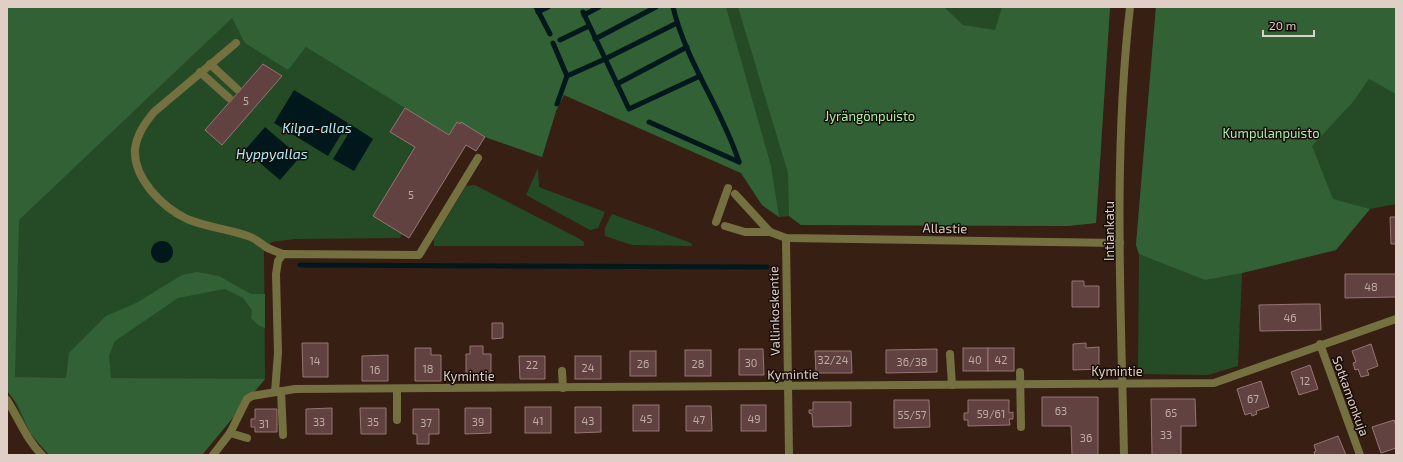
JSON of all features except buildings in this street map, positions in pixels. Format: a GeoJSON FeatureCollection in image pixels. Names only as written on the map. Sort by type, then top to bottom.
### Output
{"type":"FeatureCollection","features":[{"type":"Feature","properties":{"kind":"street","name":"Intiankatu"},"geometry":{"type":"LineString","coordinates":[[1124,455],[1120,243],[1121,138],[1130,7]]}},
{"type":"Feature","properties":{"kind":"street"},"geometry":{"type":"LineString","coordinates":[[236,43],[154,112],[143,126],[137,139],[135,150],[139,172],[145,182],[163,202],[187,219],[249,236],[267,247],[283,254],[419,255],[478,158]]}},
{"type":"Feature","properties":{"kind":"street"},"geometry":{"type":"LineString","coordinates":[[210,64],[237,88]]}},
{"type":"Feature","properties":{"kind":"street"},"geometry":{"type":"LineString","coordinates":[[200,72],[229,98]]}},
{"type":"Feature","properties":{"kind":"street"},"geometry":{"type":"LineString","coordinates":[[716,222],[728,188]]}},
{"type":"Feature","properties":{"kind":"street"},"geometry":{"type":"LineString","coordinates":[[735,194],[770,232]]}},
{"type":"Feature","properties":{"kind":"street"},"geometry":{"type":"LineString","coordinates":[[725,226],[745,232],[770,232]]}},
{"type":"Feature","properties":{"kind":"street","name":"Allastie"},"geometry":{"type":"LineString","coordinates":[[770,232],[786,238],[1120,243]]}},
{"type":"Feature","properties":{"kind":"street","name":"Vallinkoskentie"},"geometry":{"type":"LineString","coordinates":[[786,238],[789,455]]}},
{"type":"Feature","properties":{"kind":"street"},"geometry":{"type":"LineString","coordinates":[[283,254],[278,261],[276,274],[278,391],[283,435]]}},
{"type":"Feature","properties":{"kind":"street","name":"Kymintie"},"geometry":{"type":"LineString","coordinates":[[213,455],[230,433],[247,399],[252,396],[295,389],[1214,383],[1320,344],[1396,319]]}},
{"type":"Feature","properties":{"kind":"street","name":"Sotkamonkuja"},"geometry":{"type":"LineString","coordinates":[[1320,344],[1360,455]]}},
{"type":"Feature","properties":{"kind":"street"},"geometry":{"type":"LineString","coordinates":[[950,354],[952,385]]}},
{"type":"Feature","properties":{"kind":"street"},"geometry":{"type":"LineString","coordinates":[[562,371],[563,388]]}},
{"type":"Feature","properties":{"kind":"street"},"geometry":{"type":"LineString","coordinates":[[1020,372],[1021,427]]}},
{"type":"Feature","properties":{"kind":"street"},"geometry":{"type":"LineString","coordinates":[[397,389],[397,420]]}},
{"type":"Feature","properties":{"kind":"street"},"geometry":{"type":"LineString","coordinates":[[7,400],[20,426],[35,448],[42,455]]}},
{"type":"Feature","properties":{"kind":"street"},"geometry":{"type":"LineString","coordinates":[[230,433],[247,438]]}},
{"type":"Feature","properties":{"kind":"green space"},"geometry":{"type":"Polygon","coordinates":[[[7,7],[1110,7],[1096,223],[1067,226],[801,225],[789,216],[779,217],[762,205],[741,173],[564,95],[556,111],[542,157],[485,137],[476,151],[466,145],[409,238],[402,234],[400,238],[294,239],[272,242],[264,251],[265,379],[202,455],[49,455],[27,429],[18,408],[7,391],[7,7]]]}},
{"type":"Feature","properties":{"kind":"green space"},"geometry":{"type":"Polygon","coordinates":[[[7,7],[726,7],[771,166],[779,217],[762,205],[741,173],[564,95],[556,111],[542,157],[485,137],[461,122],[460,124],[457,122],[449,135],[306,47],[288,70],[245,43],[232,18],[19,220],[15,377],[66,378],[69,353],[106,316],[136,303],[182,275],[197,272],[219,276],[251,294],[265,294],[265,328],[258,325],[251,318],[252,310],[243,298],[225,289],[178,298],[115,341],[109,355],[111,378],[265,379],[202,455],[49,455],[30,433],[18,405],[7,391],[7,7]]]}},
{"type":"Feature","properties":{"kind":"green space","name":"Jyrängönpuisto"},"geometry":{"type":"Polygon","coordinates":[[[738,7],[944,7],[963,25],[995,30],[1002,7],[1110,7],[1096,223],[1067,226],[801,225],[789,216],[788,173],[738,7]]]}},
{"type":"Feature","properties":{"kind":"green space","name":"Kumpulanpuisto"},"geometry":{"type":"Polygon","coordinates":[[[1156,7],[1396,7],[1396,204],[1370,209],[1336,250],[1242,273],[1238,366],[1208,375],[1138,374],[1139,254],[1136,245],[1156,7]]]}},
{"type":"Feature","properties":{"kind":"green space","name":"Kumpulanpuisto"},"geometry":{"type":"Polygon","coordinates":[[[1156,7],[1396,7],[1396,94],[1369,79],[1352,103],[1312,146],[1333,199],[1370,209],[1336,250],[1242,273],[1205,280],[1139,254],[1136,245],[1156,7]]]}},
{"type":"Feature","properties":{"kind":"green space"},"geometry":{"type":"Polygon","coordinates":[[[538,168],[539,187],[605,212],[598,228],[590,230],[526,195],[538,168]]]}},
{"type":"Feature","properties":{"kind":"green space"},"geometry":{"type":"Polygon","coordinates":[[[475,185],[580,239],[584,242],[584,246],[434,246],[434,239],[466,186],[475,185]]]}},
{"type":"Feature","properties":{"kind":"green space"},"geometry":{"type":"Polygon","coordinates":[[[612,214],[691,243],[692,246],[632,245],[605,236],[605,228],[612,214]]]}},
{"type":"Feature","properties":{"kind":"water","name":"Kilpa-allas"},"geometry":{"type":"Polygon","coordinates":[[[294,90],[348,123],[328,156],[274,123],[294,90]]]}},
{"type":"Feature","properties":{"kind":"water"},"geometry":{"type":"Polygon","coordinates":[[[353,126],[373,139],[354,171],[333,159],[353,126]]]}},
{"type":"Feature","properties":{"kind":"water","name":"Hyppyallas"},"geometry":{"type":"Polygon","coordinates":[[[265,127],[300,157],[280,180],[245,150],[265,127]]]}},
{"type":"Feature","properties":{"kind":"water"},"geometry":{"type":"Polygon","coordinates":[[[162,241],[170,244],[173,252],[170,260],[162,263],[154,260],[151,252],[154,244],[162,241]]]}},
{"type":"Feature","properties":{"kind":"waterway"},"geometry":{"type":"LineString","coordinates":[[536,7],[550,34]]}},
{"type":"Feature","properties":{"kind":"waterway"},"geometry":{"type":"LineString","coordinates":[[538,12],[548,7]]}},
{"type":"Feature","properties":{"kind":"waterway"},"geometry":{"type":"LineString","coordinates":[[584,15],[599,7]]}},
{"type":"Feature","properties":{"kind":"waterway"},"geometry":{"type":"LineString","coordinates":[[595,39],[656,7]]}},
{"type":"Feature","properties":{"kind":"waterway"},"geometry":{"type":"LineString","coordinates":[[673,7],[686,47],[732,142],[739,162]]}},
{"type":"Feature","properties":{"kind":"waterway"},"geometry":{"type":"LineString","coordinates":[[583,12],[629,109],[700,76]]}},
{"type":"Feature","properties":{"kind":"waterway"},"geometry":{"type":"LineString","coordinates":[[557,104],[567,76],[677,23]]}},
{"type":"Feature","properties":{"kind":"waterway"},"geometry":{"type":"LineString","coordinates":[[560,40],[589,26]]}},
{"type":"Feature","properties":{"kind":"waterway"},"geometry":{"type":"LineString","coordinates":[[553,43],[567,76]]}},
{"type":"Feature","properties":{"kind":"waterway"},"geometry":{"type":"LineString","coordinates":[[617,84],[687,47]]}},
{"type":"Feature","properties":{"kind":"waterway"},"geometry":{"type":"LineString","coordinates":[[649,122],[739,162]]}},
{"type":"Feature","properties":{"kind":"waterway"},"geometry":{"type":"LineString","coordinates":[[300,265],[767,267]]}}]}
